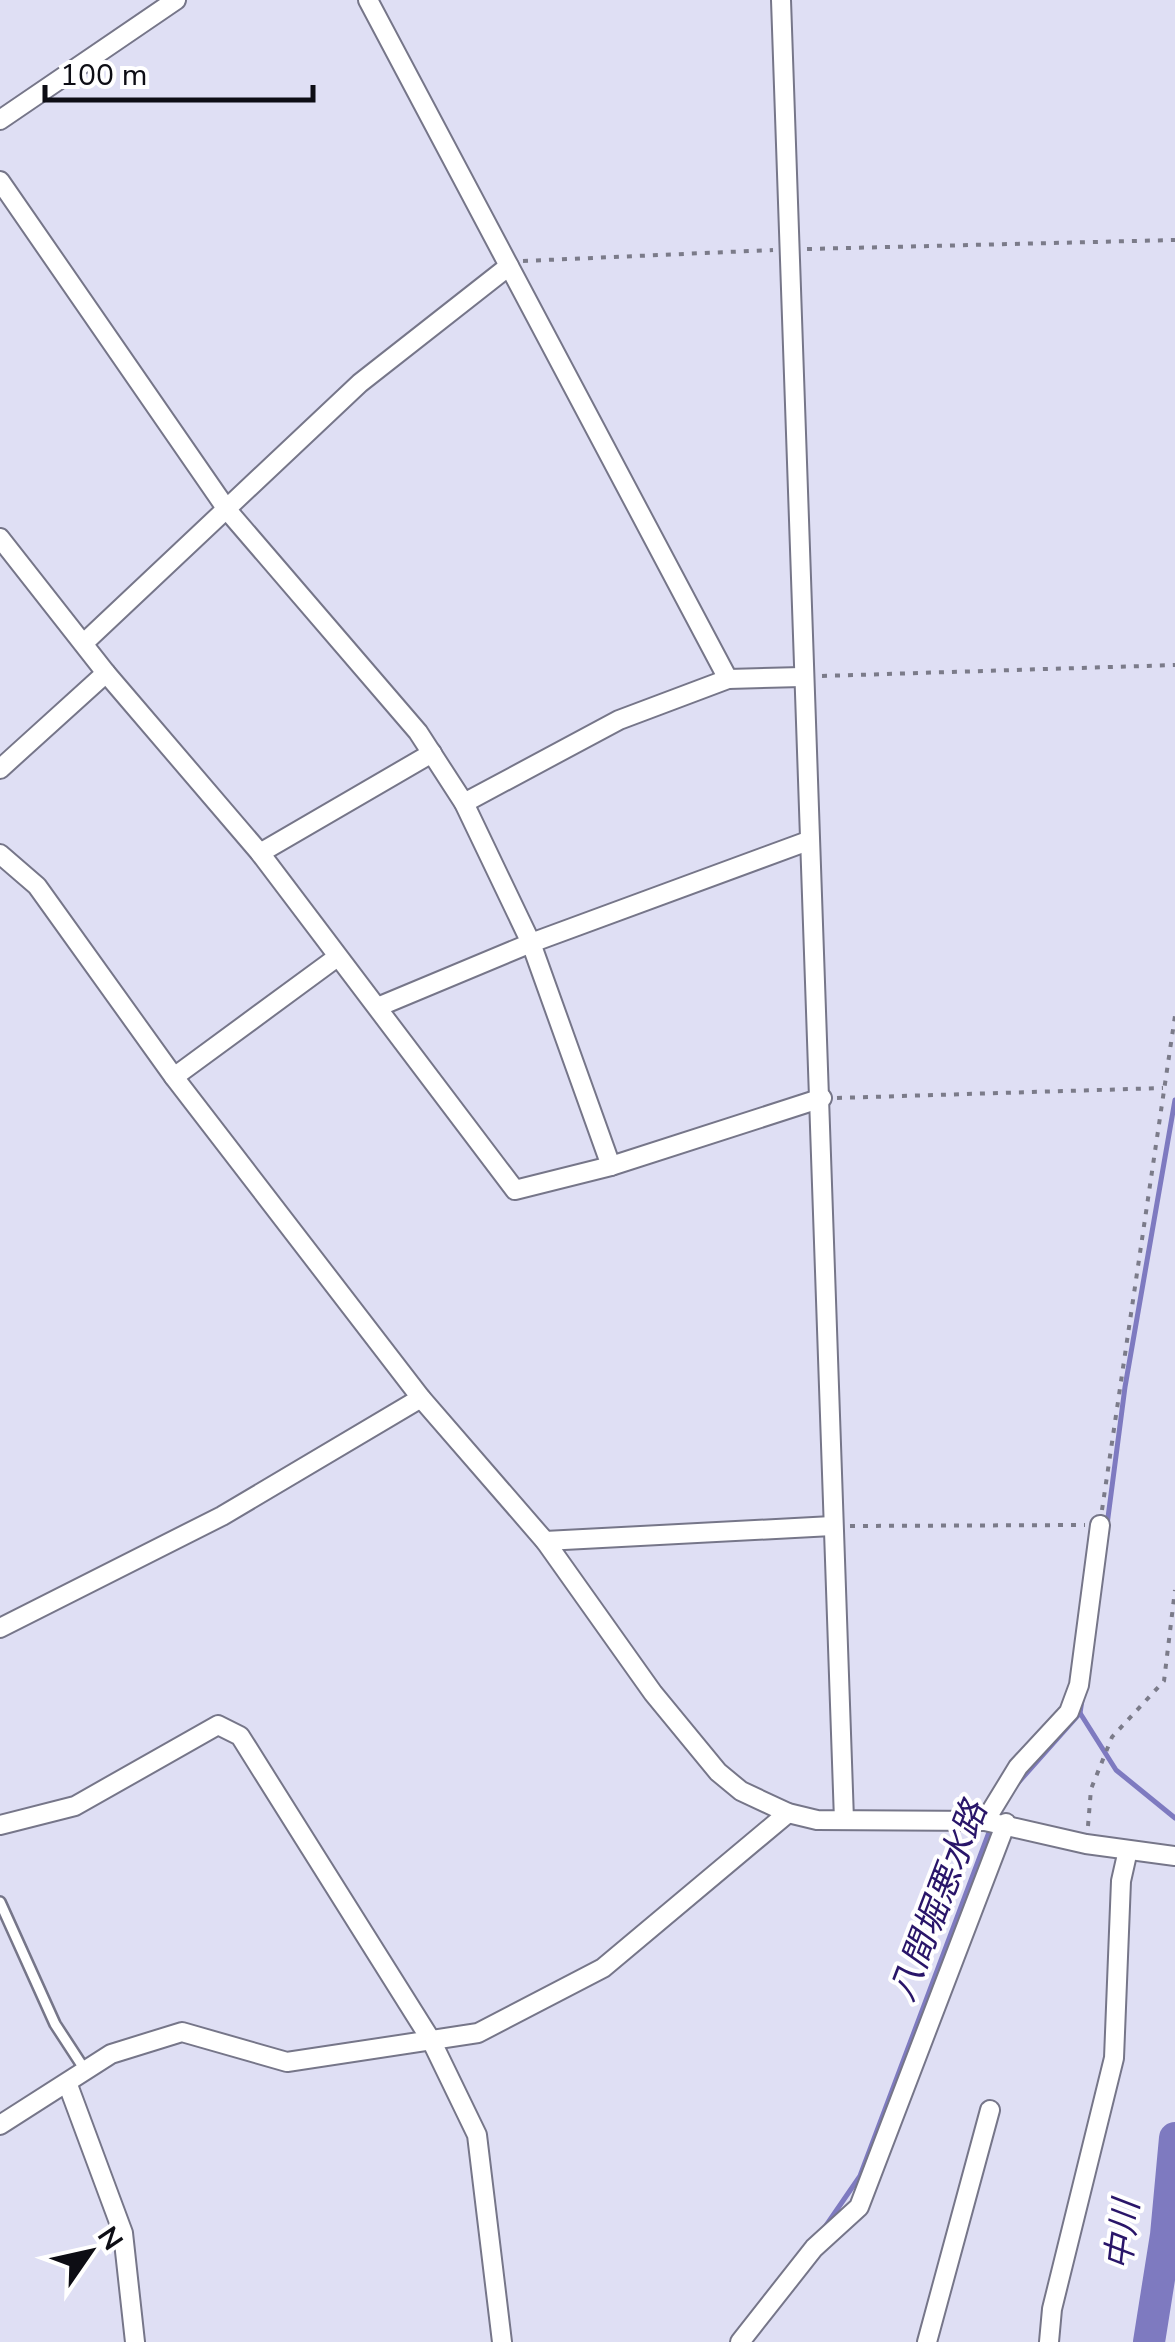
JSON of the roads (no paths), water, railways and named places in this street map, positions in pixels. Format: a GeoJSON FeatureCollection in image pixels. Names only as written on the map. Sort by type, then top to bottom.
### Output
{"type":"FeatureCollection","features":[{"type":"Feature","properties":{"kind":"street"},"geometry":{"type":"LineString","coordinates":[[0,120],[176,0]]}},
{"type":"Feature","properties":{"kind":"street"},"geometry":{"type":"LineString","coordinates":[[368,0],[728,679]]}},
{"type":"Feature","properties":{"kind":"street"},"geometry":{"type":"LineString","coordinates":[[781,0],[844,1820]]}},
{"type":"Feature","properties":{"kind":"street"},"geometry":{"type":"LineString","coordinates":[[0,180],[228,511],[432,753],[464,803],[531,943],[611,1166]]}},
{"type":"Feature","properties":{"kind":"street"},"geometry":{"type":"LineString","coordinates":[[85,642],[378,368],[509,266]]}},
{"type":"Feature","properties":{"kind":"street"},"geometry":{"type":"LineString","coordinates":[[0,538],[85,642],[106,674],[260,853],[336,958],[380,1006],[515,1190],[611,1166],[822,1098]]}},
{"type":"Feature","properties":{"kind":"street"},"geometry":{"type":"LineString","coordinates":[[0,769],[106,674]]}},
{"type":"Feature","properties":{"kind":"street"},"geometry":{"type":"LineString","coordinates":[[464,803],[619,720],[728,679],[802,677]]}},
{"type":"Feature","properties":{"kind":"street"},"geometry":{"type":"LineString","coordinates":[[260,853],[432,753]]}},
{"type":"Feature","properties":{"kind":"street"},"geometry":{"type":"LineString","coordinates":[[380,1006],[531,943],[808,841]]}},
{"type":"Feature","properties":{"kind":"street"},"geometry":{"type":"LineString","coordinates":[[5,865],[37,886],[174,1077],[421,1398],[545,1541],[653,1693],[718,1772],[741,1791],[788,1814],[817,1820],[985,1820],[1086,1844],[1175,1856]]}},
{"type":"Feature","properties":{"kind":"street"},"geometry":{"type":"LineString","coordinates":[[174,1077],[336,958]]}},
{"type":"Feature","properties":{"kind":"street"},"geometry":{"type":"LineString","coordinates":[[0,1628],[222,1516],[421,1398]]}},
{"type":"Feature","properties":{"kind":"street"},"geometry":{"type":"LineString","coordinates":[[545,1541],[832,1526]]}},
{"type":"Feature","properties":{"kind":"street"},"geometry":{"type":"LineString","coordinates":[[985,1820],[1018,1767],[1069,1712],[1079,1685],[1100,1526]]}},
{"type":"Feature","properties":{"kind":"street"},"geometry":{"type":"LineString","coordinates":[[0,1825],[75,1806],[218,1725],[240,1736],[431,2040],[477,2134],[502,2342]]}},
{"type":"Feature","properties":{"kind":"street"},"geometry":{"type":"LineString","coordinates":[[0,2125],[111,2054],[182,2032],[287,2062],[478,2033],[603,1968],[788,1814]]}},
{"type":"Feature","properties":{"kind":"street"},"geometry":{"type":"LineString","coordinates":[[740,2342],[814,2248],[859,2207],[1006,1823]]}},
{"type":"Feature","properties":{"kind":"street"},"geometry":{"type":"LineString","coordinates":[[1049,2342],[1052,2309],[1114,2058],[1121,1881],[1128,1850]]}},
{"type":"Feature","properties":{"kind":"street"},"geometry":{"type":"LineString","coordinates":[[68,2084],[123,2232],[135,2342]]}},
{"type":"Feature","properties":{"kind":"street"},"geometry":{"type":"LineString","coordinates":[[926,2342],[990,2110]]}},
{"type":"Feature","properties":{"kind":"lane"},"geometry":{"type":"LineString","coordinates":[[0,1902],[54,2024],[85,2070]]}},
{"type":"Feature","properties":{"kind":"waterway","name":"八間堀悪水路"},"geometry":{"type":"LineString","coordinates":[[1107,1525],[1125,1387],[1175,1100]]}},
{"type":"Feature","properties":{"kind":"waterway","name":"八間堀悪水路"},"geometry":{"type":"LineString","coordinates":[[1017,1784],[1080,1713],[1082,1700]]}},
{"type":"Feature","properties":{"kind":"waterway"},"geometry":{"type":"LineString","coordinates":[[1080,1713],[1116,1770],[1175,1818]]}},
{"type":"Feature","properties":{"kind":"waterway","name":"八間堀悪水路"},"geometry":{"type":"LineString","coordinates":[[825,2227],[860,2176],[991,1827]]}},
{"type":"Feature","properties":{"kind":"waterway","name":"中川"},"geometry":{"type":"LineString","coordinates":[[1149,2342],[1166,2235],[1175,2138]]}}]}
